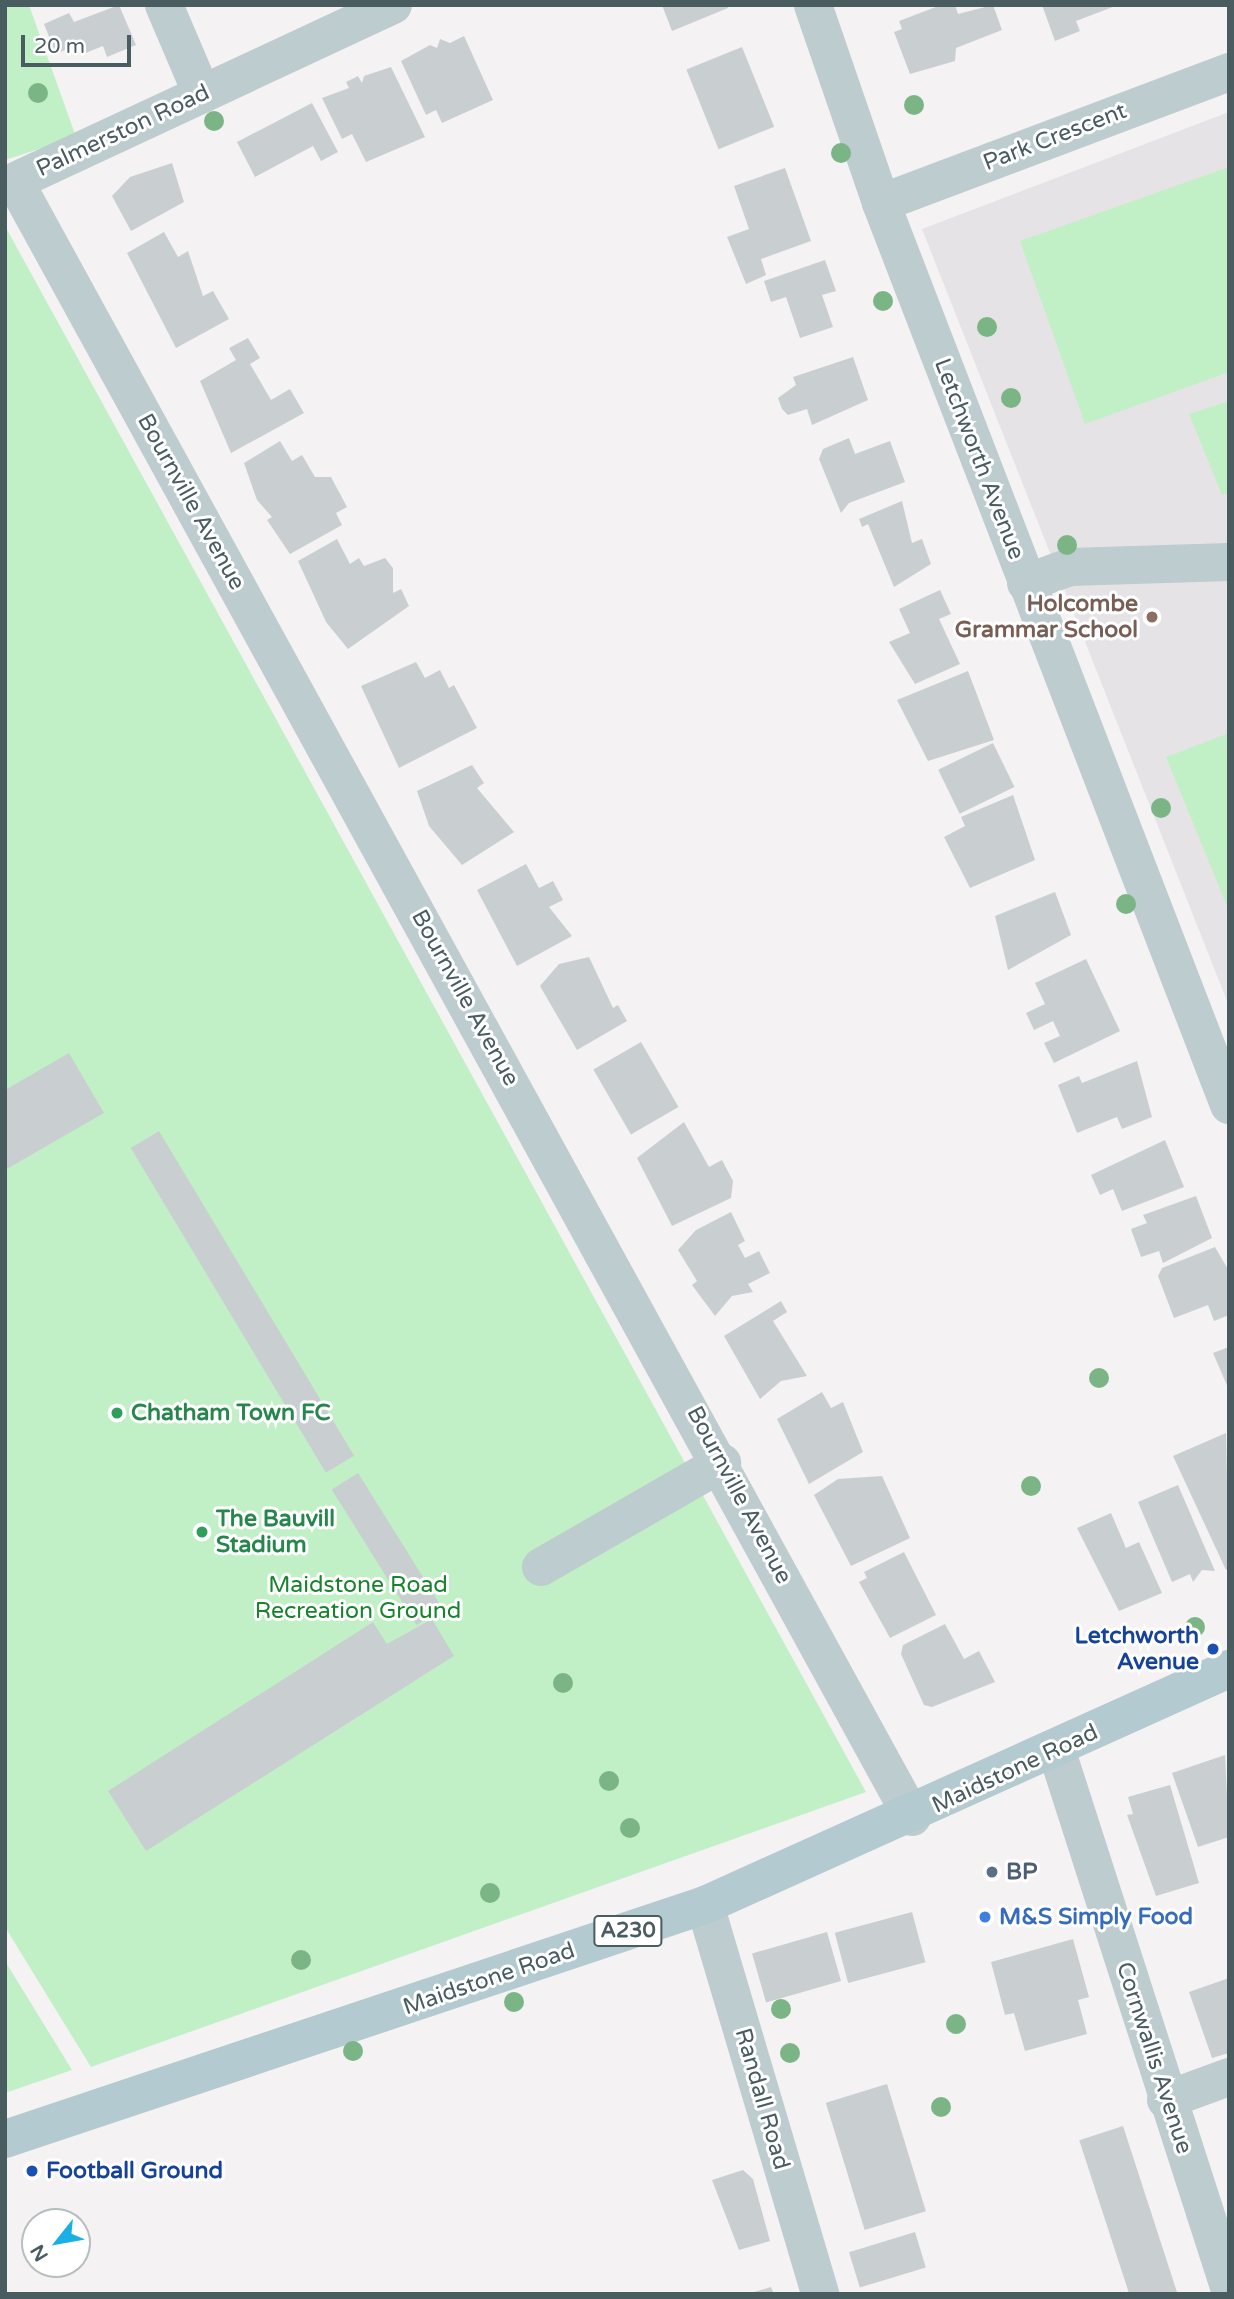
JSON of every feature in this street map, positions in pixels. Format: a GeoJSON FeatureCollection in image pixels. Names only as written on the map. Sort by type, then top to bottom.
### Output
{"type":"FeatureCollection","features":[{"type":"Feature","properties":{"kind":"main road","name":"Maidstone Road"},"geometry":{"type":"LineString","coordinates":[[5,2139],[705,1905],[912,1817],[1229,1669]]}},
{"type":"Feature","properties":{"kind":"street"},"geometry":{"type":"LineString","coordinates":[[164,5],[202,94]]}},
{"type":"Feature","properties":{"kind":"street","name":"Palmerston Road"},"geometry":{"type":"LineString","coordinates":[[10,184],[393,5]]}},
{"type":"Feature","properties":{"kind":"street","name":"Letchworth Avenue"},"geometry":{"type":"LineString","coordinates":[[813,5],[881,203],[1229,1105]]}},
{"type":"Feature","properties":{"kind":"street","name":"Park Crescent"},"geometry":{"type":"LineString","coordinates":[[881,203],[1229,72]]}},
{"type":"Feature","properties":{"kind":"street","name":"Bournville Avenue"},"geometry":{"type":"LineString","coordinates":[[10,184],[722,1463],[912,1817]]}},
{"type":"Feature","properties":{"kind":"street"},"geometry":{"type":"LineString","coordinates":[[1026,583],[1070,567],[1229,562]]}},
{"type":"Feature","properties":{"kind":"street"},"geometry":{"type":"LineString","coordinates":[[541,1567],[722,1463]]}},
{"type":"Feature","properties":{"kind":"street","name":"Cornwallis Avenue"},"geometry":{"type":"LineString","coordinates":[[1056,1749],[1166,2100],[1229,2287]]}},
{"type":"Feature","properties":{"kind":"street","name":"Randall Road"},"geometry":{"type":"LineString","coordinates":[[705,1905],[820,2294]]}},
{"type":"Feature","properties":{"kind":"street"},"geometry":{"type":"LineString","coordinates":[[1166,2100],[1229,2077]]}},
{"type":"Feature","properties":{"kind":"shaded area","name":"Holcombe Grammar School"},"geometry":{"type":"Polygon","coordinates":[[[1229,112],[1229,1006],[922,229],[1229,112]]]}},
{"type":"Feature","properties":{"kind":"green space"},"geometry":{"type":"Polygon","coordinates":[[[5,5],[29,5],[76,137],[5,160],[5,5]]]}},
{"type":"Feature","properties":{"kind":"green space"},"geometry":{"type":"Polygon","coordinates":[[[1229,167],[1229,372],[1085,424],[1020,241],[1229,167]]]}},
{"type":"Feature","properties":{"kind":"green space","name":"Maidstone Road Recreation Ground"},"geometry":{"type":"Polygon","coordinates":[[[5,226],[866,1792],[91,2067],[5,1927],[5,226]]]}},
{"type":"Feature","properties":{"kind":"green space"},"geometry":{"type":"Polygon","coordinates":[[[1229,401],[1229,493],[1222,495],[1189,414],[1229,401]]]}},
{"type":"Feature","properties":{"kind":"green space"},"geometry":{"type":"Polygon","coordinates":[[[1229,733],[1229,911],[1166,757],[1229,733]]]}},
{"type":"Feature","properties":{"kind":"green space"},"geometry":{"type":"Polygon","coordinates":[[[5,1961],[72,2070],[5,2093],[5,1961]]]}},
{"type":"Feature","properties":{"kind":"building"},"geometry":{"type":"Polygon","coordinates":[[[119,5],[136,45],[107,57],[103,46],[83,54],[79,44],[56,54],[44,24],[69,13],[74,22],[119,5]]]}},
{"type":"Feature","properties":{"kind":"building"},"geometry":{"type":"Polygon","coordinates":[[[662,5],[727,5],[728,8],[672,31],[662,5]]]}},
{"type":"Feature","properties":{"kind":"building"},"geometry":{"type":"Polygon","coordinates":[[[941,5],[955,5],[958,14],[993,5],[1002,30],[956,48],[955,61],[910,74],[894,32],[902,29],[899,21],[941,5]]]}},
{"type":"Feature","properties":{"kind":"building"},"geometry":{"type":"Polygon","coordinates":[[[1042,5],[1118,5],[1076,21],[1080,31],[1055,41],[1042,5]]]}},
{"type":"Feature","properties":{"kind":"building"},"geometry":{"type":"Polygon","coordinates":[[[464,36],[493,100],[442,123],[436,110],[426,115],[401,61],[430,45],[437,48],[440,39],[450,43],[464,36]]]}},
{"type":"Feature","properties":{"kind":"building"},"geometry":{"type":"Polygon","coordinates":[[[742,47],[774,127],[719,149],[686,69],[742,47]]]}},
{"type":"Feature","properties":{"kind":"building"},"geometry":{"type":"Polygon","coordinates":[[[391,67],[425,137],[366,162],[352,134],[342,139],[322,98],[349,88],[346,82],[358,76],[362,83],[364,76],[391,67]]]}},
{"type":"Feature","properties":{"kind":"building"},"geometry":{"type":"Polygon","coordinates":[[[312,103],[338,152],[321,161],[313,146],[255,177],[237,142],[312,103]]]}},
{"type":"Feature","properties":{"kind":"building"},"geometry":{"type":"Polygon","coordinates":[[[172,163],[184,202],[131,231],[112,196],[130,177],[172,163]]]}},
{"type":"Feature","properties":{"kind":"building"},"geometry":{"type":"Polygon","coordinates":[[[785,168],[811,241],[761,259],[766,275],[746,284],[727,237],[749,229],[734,186],[785,168]]]}},
{"type":"Feature","properties":{"kind":"building"},"geometry":{"type":"Polygon","coordinates":[[[164,232],[178,257],[188,251],[203,296],[213,291],[229,319],[176,348],[127,253],[164,232]]]}},
{"type":"Feature","properties":{"kind":"building"},"geometry":{"type":"Polygon","coordinates":[[[825,260],[836,291],[822,295],[833,327],[800,338],[786,297],[771,302],[764,281],[825,260]]]}},
{"type":"Feature","properties":{"kind":"building"},"geometry":{"type":"Polygon","coordinates":[[[248,338],[260,358],[250,364],[271,400],[290,389],[304,413],[231,453],[200,381],[236,360],[229,348],[248,338]]]}},
{"type":"Feature","properties":{"kind":"building"},"geometry":{"type":"Polygon","coordinates":[[[853,357],[868,400],[812,425],[807,409],[788,415],[782,409],[778,398],[796,385],[793,377],[853,357]]]}},
{"type":"Feature","properties":{"kind":"building"},"geometry":{"type":"Polygon","coordinates":[[[849,438],[855,454],[890,441],[905,482],[849,503],[841,513],[819,459],[823,449],[849,438]]]}},
{"type":"Feature","properties":{"kind":"building"},"geometry":{"type":"Polygon","coordinates":[[[280,441],[292,461],[302,455],[315,477],[331,477],[347,507],[336,513],[342,525],[290,554],[267,520],[272,517],[257,500],[244,463],[280,441]]]}},
{"type":"Feature","properties":{"kind":"building"},"geometry":{"type":"Polygon","coordinates":[[[902,501],[912,543],[922,539],[931,564],[894,587],[868,524],[862,527],[859,519],[902,501]]]}},
{"type":"Feature","properties":{"kind":"building"},"geometry":{"type":"Polygon","coordinates":[[[337,539],[350,564],[359,558],[364,566],[385,558],[393,568],[393,593],[401,589],[409,606],[348,649],[326,622],[298,561],[337,539]]]}},
{"type":"Feature","properties":{"kind":"building"},"geometry":{"type":"Polygon","coordinates":[[[940,590],[951,614],[939,619],[960,664],[915,684],[889,642],[910,633],[899,609],[940,590]]]}},
{"type":"Feature","properties":{"kind":"building"},"geometry":{"type":"Polygon","coordinates":[[[416,662],[425,678],[440,670],[449,688],[454,685],[477,728],[399,768],[361,686],[416,662]]]}},
{"type":"Feature","properties":{"kind":"building"},"geometry":{"type":"Polygon","coordinates":[[[968,671],[994,740],[928,761],[897,700],[968,671]]]}},
{"type":"Feature","properties":{"kind":"building"},"geometry":{"type":"Polygon","coordinates":[[[993,743],[1014,787],[960,814],[938,770],[993,743]]]}},
{"type":"Feature","properties":{"kind":"building"},"geometry":{"type":"Polygon","coordinates":[[[472,765],[484,783],[477,788],[514,832],[462,865],[429,826],[417,791],[472,765]]]}},
{"type":"Feature","properties":{"kind":"building"},"geometry":{"type":"Polygon","coordinates":[[[1013,795],[1035,860],[970,888],[944,837],[965,826],[961,817],[1013,795]]]}},
{"type":"Feature","properties":{"kind":"building"},"geometry":{"type":"Polygon","coordinates":[[[526,864],[539,888],[553,881],[563,900],[549,907],[572,936],[517,966],[477,890],[526,864]]]}},
{"type":"Feature","properties":{"kind":"building"},"geometry":{"type":"Polygon","coordinates":[[[1055,892],[1071,935],[1008,970],[995,916],[1055,892]]]}},
{"type":"Feature","properties":{"kind":"building"},"geometry":{"type":"Polygon","coordinates":[[[589,957],[613,1008],[618,1005],[627,1021],[577,1050],[540,986],[559,964],[589,957]]]}},
{"type":"Feature","properties":{"kind":"building"},"geometry":{"type":"Polygon","coordinates":[[[1086,959],[1120,1031],[1054,1063],[1044,1043],[1060,1036],[1053,1021],[1034,1030],[1026,1013],[1045,1004],[1035,983],[1086,959]]]}},
{"type":"Feature","properties":{"kind":"building"},"geometry":{"type":"Polygon","coordinates":[[[641,1042],[678,1107],[631,1134],[593,1070],[641,1042]]]}},
{"type":"Feature","properties":{"kind":"building"},"geometry":{"type":"Polygon","coordinates":[[[69,1053],[104,1113],[5,1170],[5,1090],[69,1053]]]}},
{"type":"Feature","properties":{"kind":"building"},"geometry":{"type":"Polygon","coordinates":[[[1137,1061],[1152,1117],[1122,1129],[1117,1117],[1077,1133],[1058,1085],[1079,1076],[1082,1083],[1137,1061]]]}},
{"type":"Feature","properties":{"kind":"building"},"geometry":{"type":"Polygon","coordinates":[[[684,1122],[709,1167],[722,1160],[733,1181],[731,1198],[672,1226],[637,1158],[684,1122]]]}},
{"type":"Feature","properties":{"kind":"building"},"geometry":{"type":"Polygon","coordinates":[[[159,1131],[354,1456],[326,1473],[131,1148],[159,1131]]]}},
{"type":"Feature","properties":{"kind":"building"},"geometry":{"type":"Polygon","coordinates":[[[1165,1140],[1184,1187],[1122,1211],[1113,1189],[1100,1195],[1091,1175],[1165,1140]]]}},
{"type":"Feature","properties":{"kind":"building"},"geometry":{"type":"Polygon","coordinates":[[[1196,1196],[1212,1238],[1163,1263],[1159,1251],[1141,1257],[1131,1229],[1147,1223],[1143,1215],[1196,1196]]]}},
{"type":"Feature","properties":{"kind":"building"},"geometry":{"type":"Polygon","coordinates":[[[731,1212],[745,1241],[738,1245],[745,1258],[759,1251],[770,1273],[748,1284],[753,1292],[732,1296],[715,1316],[692,1285],[697,1281],[678,1250],[696,1230],[731,1212]]]}},
{"type":"Feature","properties":{"kind":"building"},"geometry":{"type":"Polygon","coordinates":[[[1215,1247],[1229,1271],[1229,1315],[1214,1321],[1208,1305],[1174,1318],[1158,1276],[1162,1268],[1215,1247]]]}},
{"type":"Feature","properties":{"kind":"building"},"geometry":{"type":"Polygon","coordinates":[[[781,1301],[787,1312],[773,1321],[807,1376],[781,1381],[760,1399],[724,1336],[781,1301]]]}},
{"type":"Feature","properties":{"kind":"building"},"geometry":{"type":"Polygon","coordinates":[[[1229,1347],[1229,1390],[1213,1353],[1229,1347]]]}},
{"type":"Feature","properties":{"kind":"building"},"geometry":{"type":"Polygon","coordinates":[[[822,1392],[831,1408],[843,1402],[863,1452],[809,1484],[777,1419],[822,1392]]]}},
{"type":"Feature","properties":{"kind":"building"},"geometry":{"type":"Polygon","coordinates":[[[1226,1433],[1229,1568],[1226,1570],[1173,1456],[1226,1433]]]}},
{"type":"Feature","properties":{"kind":"building"},"geometry":{"type":"Polygon","coordinates":[[[358,1473],[443,1609],[416,1625],[332,1489],[358,1473]]]}},
{"type":"Feature","properties":{"kind":"building"},"geometry":{"type":"Polygon","coordinates":[[[882,1476],[910,1538],[851,1566],[814,1495],[838,1479],[882,1476]]]}},
{"type":"Feature","properties":{"kind":"building"},"geometry":{"type":"Polygon","coordinates":[[[1178,1485],[1215,1571],[1202,1570],[1193,1582],[1190,1574],[1172,1582],[1138,1502],[1178,1485]]]}},
{"type":"Feature","properties":{"kind":"building"},"geometry":{"type":"Polygon","coordinates":[[[1111,1513],[1126,1548],[1139,1542],[1162,1593],[1119,1611],[1077,1528],[1111,1513]]]}},
{"type":"Feature","properties":{"kind":"building"},"geometry":{"type":"Polygon","coordinates":[[[904,1552],[936,1615],[890,1638],[859,1582],[867,1578],[864,1572],[904,1552]]]}},
{"type":"Feature","properties":{"kind":"building"},"geometry":{"type":"Polygon","coordinates":[[[432,1619],[454,1656],[146,1851],[108,1791],[373,1622],[387,1644],[432,1619]]]}},
{"type":"Feature","properties":{"kind":"building"},"geometry":{"type":"Polygon","coordinates":[[[945,1624],[964,1659],[979,1651],[995,1682],[932,1707],[924,1705],[901,1654],[903,1645],[945,1624]]]}},
{"type":"Feature","properties":{"kind":"building"},"geometry":{"type":"Polygon","coordinates":[[[1225,1755],[1229,1837],[1198,1847],[1172,1773],[1225,1755]]]}},
{"type":"Feature","properties":{"kind":"building"},"geometry":{"type":"Polygon","coordinates":[[[1170,1785],[1199,1883],[1156,1896],[1127,1815],[1133,1814],[1128,1797],[1170,1785]]]}},
{"type":"Feature","properties":{"kind":"building"},"geometry":{"type":"Polygon","coordinates":[[[912,1912],[925,1962],[848,1983],[835,1933],[912,1912]]]}},
{"type":"Feature","properties":{"kind":"building"},"geometry":{"type":"Polygon","coordinates":[[[827,1932],[841,1981],[766,2003],[752,1953],[827,1932]]]}},
{"type":"Feature","properties":{"kind":"building"},"geometry":{"type":"Polygon","coordinates":[[[1073,1939],[1089,1997],[1078,2000],[1087,2034],[1025,2051],[1014,2013],[1005,2015],[991,1962],[1073,1939]]]}},
{"type":"Feature","properties":{"kind":"building"},"geometry":{"type":"Polygon","coordinates":[[[1229,1978],[1229,2053],[1212,2058],[1189,1992],[1229,1978]]]}},
{"type":"Feature","properties":{"kind":"building"},"geometry":{"type":"Polygon","coordinates":[[[887,2084],[926,2211],[865,2230],[826,2103],[887,2084]]]}},
{"type":"Feature","properties":{"kind":"building"},"geometry":{"type":"Polygon","coordinates":[[[1123,2126],[1178,2294],[1129,2294],[1079,2140],[1123,2126]]]}},
{"type":"Feature","properties":{"kind":"building"},"geometry":{"type":"Polygon","coordinates":[[[743,2170],[753,2179],[770,2241],[739,2250],[712,2180],[743,2170]]]}},
{"type":"Feature","properties":{"kind":"building"},"geometry":{"type":"Polygon","coordinates":[[[915,2232],[926,2267],[860,2288],[849,2252],[915,2232]]]}},
{"type":"Feature","properties":{"kind":"building"},"geometry":{"type":"Polygon","coordinates":[[[771,2287],[774,2294],[751,2294],[751,2293],[771,2287]]]}},
{"type":"Feature","properties":{"kind":"place","name":"Holcombe Grammar School"},"geometry":{"type":"Point","coordinates":[1152,617]}},
{"type":"Feature","properties":{"kind":"place","name":"Chatham Town FC"},"geometry":{"type":"Point","coordinates":[117,1413]}},
{"type":"Feature","properties":{"kind":"place","name":"The Bauvill Stadium"},"geometry":{"type":"Point","coordinates":[202,1532]}},
{"type":"Feature","properties":{"kind":"place","name":"Letchworth Avenue"},"geometry":{"type":"Point","coordinates":[1213,1649]}},
{"type":"Feature","properties":{"kind":"place","name":"BP"},"geometry":{"type":"Point","coordinates":[992,1872]}},
{"type":"Feature","properties":{"kind":"place","name":"M&S Simply Food"},"geometry":{"type":"Point","coordinates":[985,1917]}},
{"type":"Feature","properties":{"kind":"place","name":"Football Ground"},"geometry":{"type":"Point","coordinates":[32,2171]}}]}
